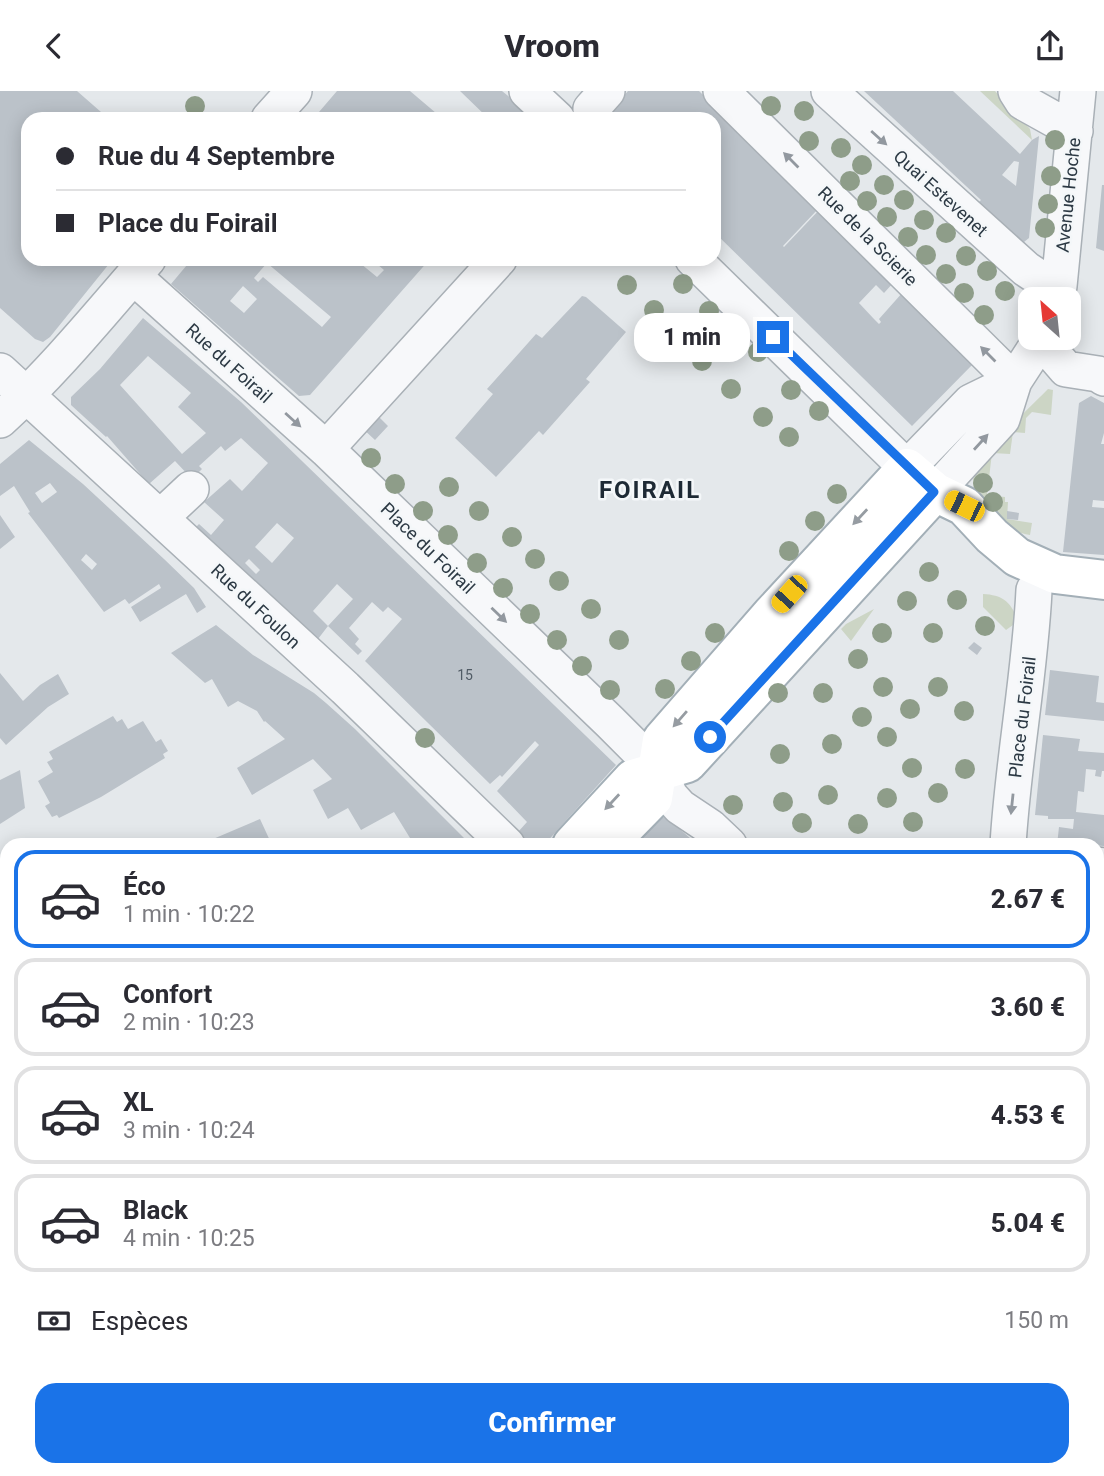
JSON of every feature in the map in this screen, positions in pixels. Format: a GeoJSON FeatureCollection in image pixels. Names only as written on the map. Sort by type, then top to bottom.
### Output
{"type":"FeatureCollection","features":[{"type":"Feature","properties":{"kind":"main road"},"geometry":{"type":"LineString","coordinates":[[921,480],[964,506],[1004,547],[1028,562],[1055,575],[1104,580]]}},
{"type":"Feature","properties":{"kind":"main road"},"geometry":{"type":"LineString","coordinates":[[921,480],[946,523],[1003,573],[1034,590],[1064,597],[1104,601]]}},
{"type":"Feature","properties":{"kind":"main road"},"geometry":{"type":"LineString","coordinates":[[578,838],[633,779],[687,763],[921,480]]}},
{"type":"Feature","properties":{"kind":"main road"},"geometry":{"type":"LineString","coordinates":[[614,838],[653,798],[663,740],[771,614],[921,480]]}},
{"type":"Feature","properties":{"kind":"street"},"geometry":{"type":"LineString","coordinates":[[275,112],[293,91]]}},
{"type":"Feature","properties":{"kind":"street"},"geometry":{"type":"LineString","coordinates":[[527,91],[550,112]]}},
{"type":"Feature","properties":{"kind":"street"},"geometry":{"type":"LineString","coordinates":[[591,112],[607,91]]}},
{"type":"Feature","properties":{"kind":"street","name":"Rue de la Scierie"},"geometry":{"type":"LineString","coordinates":[[721,91],[1014,381]]}},
{"type":"Feature","properties":{"kind":"street","name":"Quai Estevenet"},"geometry":{"type":"LineString","coordinates":[[829,91],[1026,269],[1050,287]]}},
{"type":"Feature","properties":{"kind":"street"},"geometry":{"type":"LineString","coordinates":[[1016,91],[1023,102],[1083,116]]}},
{"type":"Feature","properties":{"kind":"street","name":"Avenue Hoche"},"geometry":{"type":"LineString","coordinates":[[1058,287],[1083,116]]}},
{"type":"Feature","properties":{"kind":"street"},"geometry":{"type":"LineString","coordinates":[[326,449],[493,266]]}},
{"type":"Feature","properties":{"kind":"street"},"geometry":{"type":"LineString","coordinates":[[701,266],[921,480],[1002,419],[1014,381],[1035,350]]}},
{"type":"Feature","properties":{"kind":"street"},"geometry":{"type":"LineString","coordinates":[[0,420],[27,396],[140,268]]}},
{"type":"Feature","properties":{"kind":"street","name":"Rue du Foirail"},"geometry":{"type":"LineString","coordinates":[[140,268],[326,449]]}},
{"type":"Feature","properties":{"kind":"street"},"geometry":{"type":"LineString","coordinates":[[1051,350],[1066,369],[1098,374],[1104,378]]}},
{"type":"Feature","properties":{"kind":"street","name":"Rue du Foulon"},"geometry":{"type":"LineString","coordinates":[[0,371],[336,680],[500,838]]}},
{"type":"Feature","properties":{"kind":"street","name":"Place du Foirail"},"geometry":{"type":"LineString","coordinates":[[326,449],[611,722],[659,771],[670,796],[680,807],[719,836]]}},
{"type":"Feature","properties":{"kind":"street"},"geometry":{"type":"LineString","coordinates":[[160,518],[191,489]]}},
{"type":"Feature","properties":{"kind":"street","name":"Place du Foirail"},"geometry":{"type":"LineString","coordinates":[[1009,838],[1032,632],[1034,590]]}},
{"type":"Feature","properties":{"kind":"street","name":"Place du Foirail"},"geometry":{"type":"LineString","coordinates":[[694,754],[694,792],[698,807],[719,836]]}},
{"type":"Feature","properties":{"kind":"green space"},"geometry":{"type":"Polygon","coordinates":[[[980,91],[995,91],[1030,129],[1032,140],[980,91]]]}},
{"type":"Feature","properties":{"kind":"green space"},"geometry":{"type":"Polygon","coordinates":[[[1048,389],[1053,390],[1051,415],[1032,412],[1026,418],[1025,433],[1013,432],[1010,454],[992,453],[987,495],[1005,497],[1005,502],[1008,502],[1007,519],[1032,523],[1030,535],[1017,532],[1008,526],[980,496],[973,482],[982,460],[992,447],[1048,389]]]}},
{"type":"Feature","properties":{"kind":"green space"},"geometry":{"type":"Polygon","coordinates":[[[983,594],[995,596],[1008,603],[1017,618],[1013,625],[1006,630],[983,607],[983,594]]]}},
{"type":"Feature","properties":{"kind":"green space"},"geometry":{"type":"Polygon","coordinates":[[[874,609],[851,641],[841,629],[874,609]]]}},
{"type":"Feature","properties":{"kind":"building"},"geometry":{"type":"Polygon","coordinates":[[[0,91],[77,91],[101,112],[21,112],[21,266],[107,266],[50,337],[43,342],[35,339],[0,308],[0,91]]]}},
{"type":"Feature","properties":{"kind":"building"},"geometry":{"type":"Polygon","coordinates":[[[337,91],[410,91],[435,112],[319,112],[337,91]]]}},
{"type":"Feature","properties":{"kind":"building"},"geometry":{"type":"Polygon","coordinates":[[[460,91],[502,91],[528,112],[482,112],[460,91]]]}},
{"type":"Feature","properties":{"kind":"building"},"geometry":{"type":"Polygon","coordinates":[[[628,91],[699,91],[721,112],[610,112],[628,91]]]}},
{"type":"Feature","properties":{"kind":"building"},"geometry":{"type":"Polygon","coordinates":[[[864,91],[953,91],[1020,154],[1039,136],[1029,238],[1024,242],[978,203],[981,200],[864,91]],[[1014,161],[1002,175],[1016,186],[1019,162],[1014,161]]]}},
{"type":"Feature","properties":{"kind":"building"},"geometry":{"type":"Polygon","coordinates":[[[721,112],[819,208],[784,247],[820,209],[894,282],[884,293],[876,285],[859,303],[879,324],[879,319],[903,292],[975,362],[912,426],[721,239],[721,112]]]}},
{"type":"Feature","properties":{"kind":"building"},"geometry":{"type":"Polygon","coordinates":[[[1104,185],[1104,251],[1096,248],[1104,185]]]}},
{"type":"Feature","properties":{"kind":"building"},"geometry":{"type":"Polygon","coordinates":[[[186,266],[264,266],[254,278],[258,282],[263,277],[322,327],[331,317],[271,266],[364,266],[377,277],[384,270],[379,266],[424,266],[310,395],[299,396],[171,284],[186,266]],[[243,286],[230,301],[244,313],[257,299],[243,286]]]}},
{"type":"Feature","properties":{"kind":"building"},"geometry":{"type":"Polygon","coordinates":[[[582,296],[626,332],[586,379],[590,382],[543,435],[539,431],[496,477],[455,438],[493,394],[487,389],[536,334],[542,338],[582,296]]]}},
{"type":"Feature","properties":{"kind":"building"},"geometry":{"type":"Polygon","coordinates":[[[143,318],[241,402],[616,765],[550,838],[524,838],[518,832],[527,822],[497,791],[539,745],[535,741],[502,777],[500,775],[490,784],[365,661],[402,619],[388,607],[383,612],[372,602],[349,628],[359,639],[355,644],[362,651],[358,655],[328,626],[318,639],[195,528],[199,524],[211,535],[224,520],[204,502],[230,479],[242,491],[268,463],[241,438],[225,451],[221,446],[199,466],[202,469],[192,479],[175,461],[149,484],[107,436],[71,405],[71,397],[100,369],[143,318]],[[148,356],[120,385],[182,454],[206,433],[178,407],[191,393],[148,356]],[[277,523],[255,547],[272,563],[294,538],[277,523]],[[249,559],[245,563],[256,574],[260,570],[249,559]],[[337,584],[313,611],[328,626],[353,599],[337,584]]]}},
{"type":"Feature","properties":{"kind":"building"},"geometry":{"type":"Polygon","coordinates":[[[1091,396],[1104,403],[1104,433],[1101,444],[1104,444],[1104,501],[1093,500],[1092,507],[1104,508],[1104,555],[1063,552],[1079,403],[1091,396]]]}},
{"type":"Feature","properties":{"kind":"building"},"geometry":{"type":"Polygon","coordinates":[[[375,413],[388,426],[375,440],[361,427],[375,413]]]}},
{"type":"Feature","properties":{"kind":"building"},"geometry":{"type":"Polygon","coordinates":[[[29,440],[83,484],[164,559],[194,588],[206,607],[197,613],[186,594],[140,622],[131,607],[161,588],[159,584],[129,604],[125,599],[104,612],[28,513],[30,512],[14,486],[0,496],[0,464],[29,440]],[[50,483],[35,493],[42,503],[57,492],[50,483]],[[86,554],[81,560],[92,570],[97,564],[86,554]]]}},
{"type":"Feature","properties":{"kind":"building"},"geometry":{"type":"Polygon","coordinates":[[[1007,511],[1019,513],[1018,520],[1007,519],[1007,511]]]}},
{"type":"Feature","properties":{"kind":"building"},"geometry":{"type":"Polygon","coordinates":[[[0,515],[15,537],[0,549],[0,515]]]}},
{"type":"Feature","properties":{"kind":"building"},"geometry":{"type":"Polygon","coordinates":[[[216,625],[253,655],[326,703],[464,838],[410,838],[394,812],[361,830],[348,808],[328,819],[313,790],[332,779],[313,759],[252,795],[237,768],[285,739],[264,722],[257,711],[238,701],[228,707],[212,679],[205,683],[171,653],[216,625]]]}},
{"type":"Feature","properties":{"kind":"building"},"geometry":{"type":"Polygon","coordinates":[[[974,642],[982,648],[977,655],[968,648],[974,642]]]}},
{"type":"Feature","properties":{"kind":"building"},"geometry":{"type":"Polygon","coordinates":[[[1050,670],[1099,676],[1096,702],[1104,703],[1104,721],[1045,715],[1050,670]]]}},
{"type":"Feature","properties":{"kind":"building"},"geometry":{"type":"Polygon","coordinates":[[[0,673],[23,701],[40,685],[58,674],[69,694],[48,707],[6,745],[0,738],[0,673]]]}},
{"type":"Feature","properties":{"kind":"building"},"geometry":{"type":"Polygon","coordinates":[[[113,716],[117,722],[122,719],[128,729],[143,721],[156,742],[161,739],[168,751],[163,754],[165,758],[101,797],[59,818],[57,815],[52,817],[45,806],[50,803],[38,781],[53,772],[47,762],[53,759],[49,752],[113,716]]]}},
{"type":"Feature","properties":{"kind":"building"},"geometry":{"type":"Polygon","coordinates":[[[1043,735],[1080,739],[1078,751],[1104,753],[1104,771],[1101,777],[1095,776],[1096,770],[1086,769],[1084,792],[1078,791],[1076,812],[1104,815],[1104,838],[1058,838],[1059,827],[1073,829],[1074,819],[1048,819],[1048,816],[1035,815],[1043,735]]]}},
{"type":"Feature","properties":{"kind":"building"},"geometry":{"type":"Polygon","coordinates":[[[20,770],[25,808],[0,824],[0,780],[20,770]]]}},
{"type":"Feature","properties":{"kind":"building"},"geometry":{"type":"Polygon","coordinates":[[[662,817],[667,818],[690,838],[642,838],[662,817]]]}},
{"type":"Feature","properties":{"kind":"building"},"geometry":{"type":"Polygon","coordinates":[[[260,819],[269,838],[215,838],[260,819]]]}},
{"type":"Feature","properties":{"kind":"district","name":"FOIRAIL"},"geometry":{"type":"Point","coordinates":[650,490]}},
{"type":"Feature","properties":{"kind":"route"},"geometry":{"type":"LineString","coordinates":[[710,737],[934,492],[773,337]]}}]}
